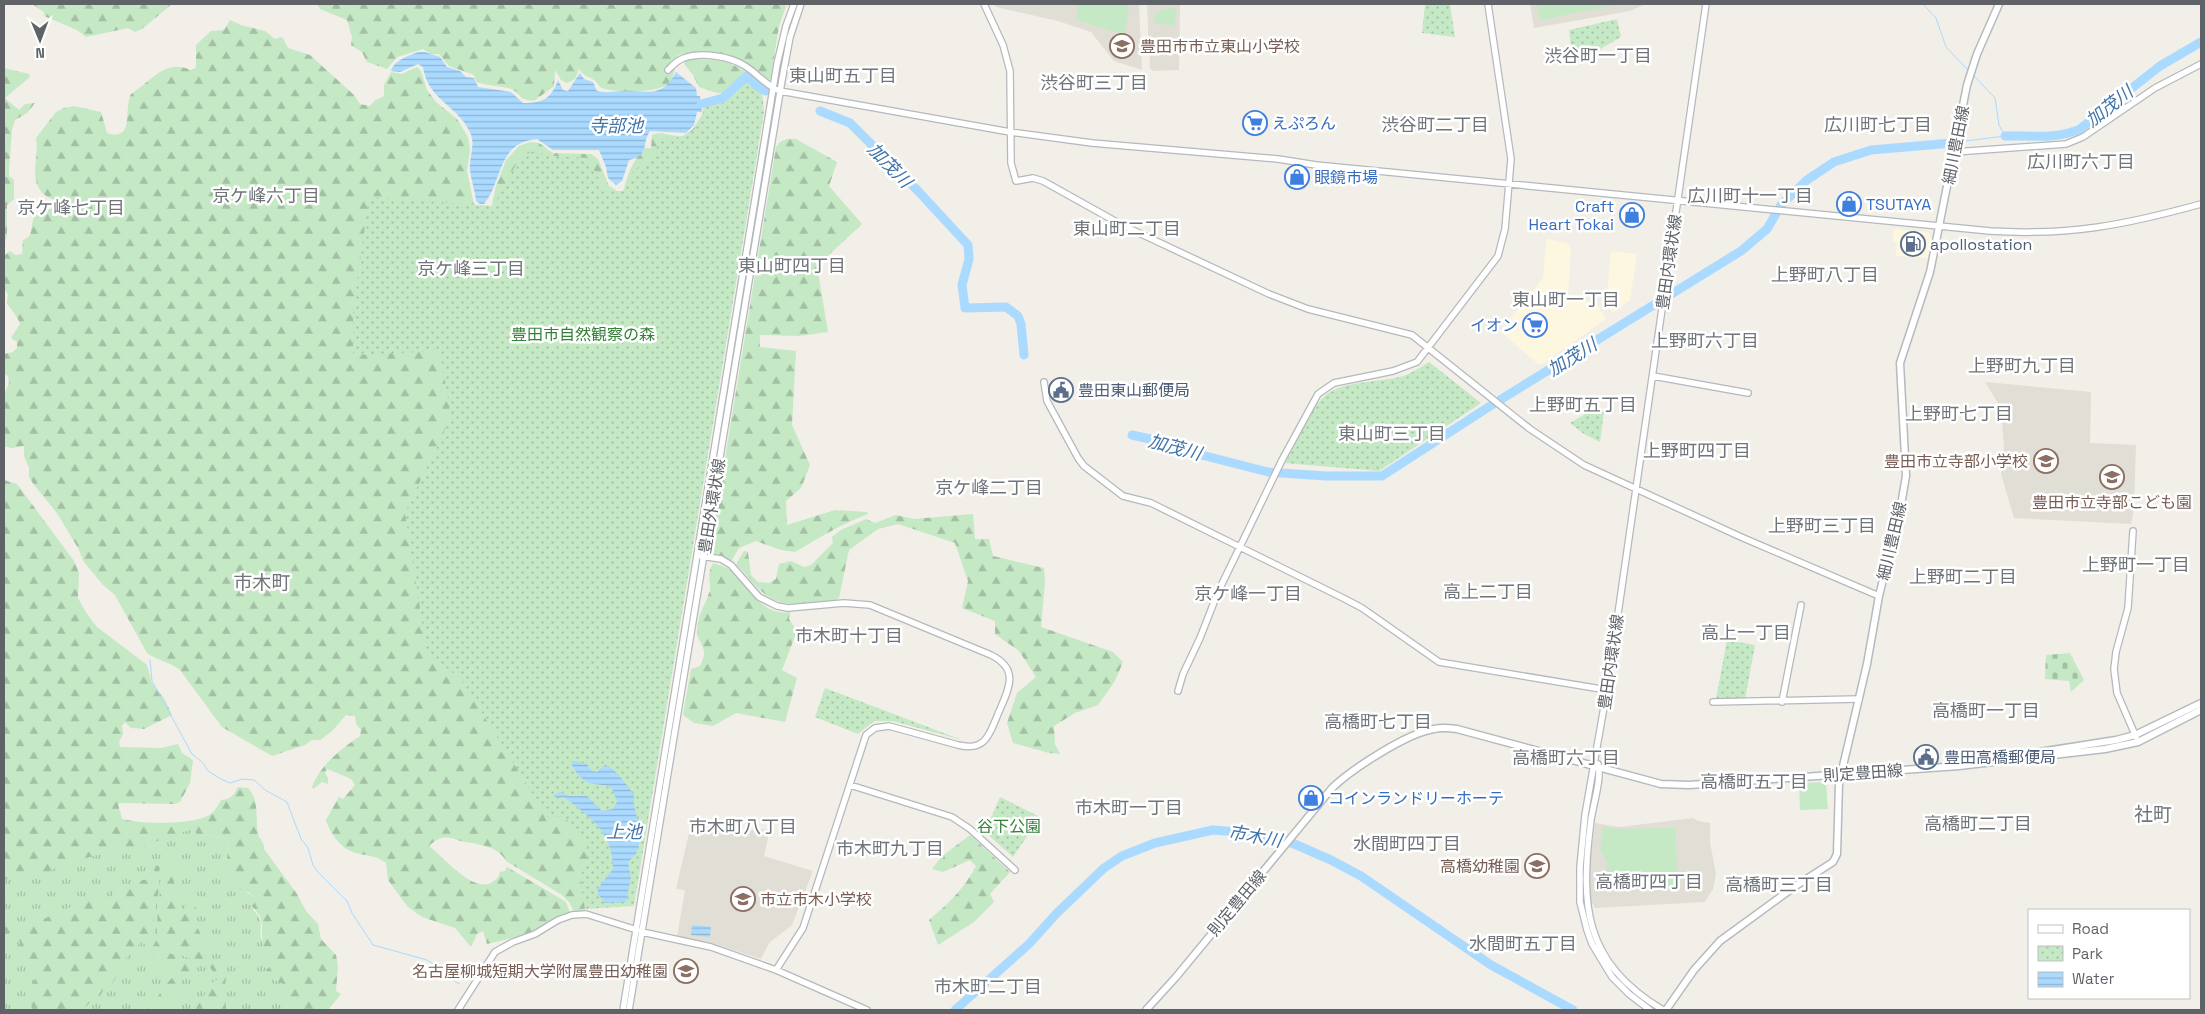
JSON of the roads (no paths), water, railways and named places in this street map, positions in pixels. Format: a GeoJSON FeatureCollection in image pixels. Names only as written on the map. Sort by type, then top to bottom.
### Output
{"type":"FeatureCollection","features":[{"type":"Feature","properties":{"kind":"main road","name":"細川豊田線"},"geometry":{"type":"LineString","coordinates":[[1665,1010],[1694,970],[1720,941],[1794,887],[1833,862],[1838,844],[1841,776],[1906,476],[1900,363],[1930,272],[1956,149],[1967,84],[1972,67],[1999,4]]}},
{"type":"Feature","properties":{"kind":"main road","name":"則定豊田線"},"geometry":{"type":"LineString","coordinates":[[2137,738],[2201,703]]}},
{"type":"Feature","properties":{"kind":"main road","name":"則定豊田線"},"geometry":{"type":"LineString","coordinates":[[1146,1010],[1176,977],[1332,788],[1345,776],[1411,737],[1434,729],[1458,729],[1661,784],[1676,785],[1841,776],[2078,753],[2137,738],[2201,710]]}},
{"type":"Feature","properties":{"kind":"street","name":"豊田外環状線"},"geometry":{"type":"LineString","coordinates":[[701,556],[774,88],[782,42],[794,4]]}},
{"type":"Feature","properties":{"kind":"street","name":"豊田外環状線"},"geometry":{"type":"LineString","coordinates":[[623,1010],[639,931],[780,90],[790,37],[801,4]]}},
{"type":"Feature","properties":{"kind":"street"},"geometry":{"type":"LineString","coordinates":[[984,4],[1003,46],[1010,71],[1011,163],[1016,181],[1033,178],[1043,181],[1122,225],[1293,304],[1412,335],[1563,453],[1584,465],[1741,537],[1879,596]]}},
{"type":"Feature","properties":{"kind":"street"},"geometry":{"type":"LineString","coordinates":[[1178,691],[1183,674],[1239,548],[1312,403],[1324,388],[1341,381],[1408,367],[1421,358],[1498,256],[1504,235],[1511,159],[1488,4]]}},
{"type":"Feature","properties":{"kind":"street","name":"豊田内環状線"},"geometry":{"type":"LineString","coordinates":[[1665,1010],[1634,990],[1612,966],[1602,950],[1589,918],[1586,867],[1597,757],[1706,4]]}},
{"type":"Feature","properties":{"kind":"street"},"geometry":{"type":"LineString","coordinates":[[668,70],[676,62],[693,56],[730,59],[744,65],[774,88],[780,90],[1010,132],[1146,148],[1278,159],[1940,226],[2023,233],[2062,232],[2130,223],[2201,204]]}},
{"type":"Feature","properties":{"kind":"street"},"geometry":{"type":"LineString","coordinates":[[1956,149],[2066,144],[2083,137],[2155,88],[2201,64]]}},
{"type":"Feature","properties":{"kind":"street"},"geometry":{"type":"LineString","coordinates":[[1653,376],[1748,393]]}},
{"type":"Feature","properties":{"kind":"street"},"geometry":{"type":"LineString","coordinates":[[1044,382],[1047,401],[1084,466],[1124,496],[1151,503],[1362,608],[1439,662],[1607,690]]}},
{"type":"Feature","properties":{"kind":"street"},"geometry":{"type":"LineString","coordinates":[[2133,531],[2128,608],[2116,652],[2114,669],[2118,693],[2137,738]]}},
{"type":"Feature","properties":{"kind":"street"},"geometry":{"type":"LineString","coordinates":[[701,556],[721,560],[731,565],[759,597],[777,606],[788,608],[844,603],[870,605],[991,655],[1004,664],[1009,672],[1010,686],[990,732],[984,741],[965,747],[889,726],[875,728],[864,739],[804,928],[776,970]]}},
{"type":"Feature","properties":{"kind":"street"},"geometry":{"type":"LineString","coordinates":[[1782,702],[1801,605]]}},
{"type":"Feature","properties":{"kind":"street"},"geometry":{"type":"LineString","coordinates":[[1713,702],[1782,702],[1859,698]]}},
{"type":"Feature","properties":{"kind":"street","name":"豊田内環状線"},"geometry":{"type":"LineString","coordinates":[[1596,767],[1580,867],[1580,902],[1583,916],[1592,944],[1605,967],[1629,994],[1650,1010]]}},
{"type":"Feature","properties":{"kind":"street"},"geometry":{"type":"LineString","coordinates":[[850,785],[952,818],[970,828],[1015,870]]}},
{"type":"Feature","properties":{"kind":"street"},"geometry":{"type":"LineString","coordinates":[[458,1010],[495,952],[513,942],[535,934],[558,920],[572,915],[586,914],[639,931],[711,947],[776,970],[867,1010]]}},
{"type":"Feature","properties":{"kind":"street","name":"豊田外環状線"},"geometry":{"type":"LineString","coordinates":[[629,1010],[639,931]]}},
{"type":"Feature","properties":{"kind":"water","name":"寺部池"},"geometry":{"type":"Polygon","coordinates":[[[418,52],[425,52],[440,57],[447,67],[460,71],[466,77],[474,78],[478,87],[511,92],[523,103],[545,99],[552,92],[558,80],[563,90],[568,91],[580,73],[584,79],[593,82],[597,91],[647,92],[663,88],[676,72],[696,88],[697,96],[700,96],[702,112],[697,112],[694,125],[686,133],[650,131],[644,149],[636,158],[629,160],[622,181],[616,185],[608,178],[599,150],[553,150],[537,139],[524,142],[515,147],[508,155],[490,195],[484,204],[480,204],[476,201],[470,170],[472,137],[464,123],[431,87],[423,67],[418,64],[400,72],[391,71],[398,61],[418,52]]]}},
{"type":"Feature","properties":{"kind":"water","name":"上池"},"geometry":{"type":"Polygon","coordinates":[[[579,761],[582,765],[586,763],[592,771],[597,772],[605,765],[609,767],[617,773],[634,794],[634,804],[637,819],[641,820],[642,835],[636,854],[628,862],[631,878],[626,902],[604,903],[603,899],[598,895],[598,888],[613,869],[612,856],[604,835],[583,811],[564,797],[553,796],[560,792],[569,796],[587,796],[602,811],[613,809],[617,802],[613,790],[610,787],[590,783],[581,778],[571,762],[579,761]]]}},
{"type":"Feature","properties":{"kind":"water"},"geometry":{"type":"Polygon","coordinates":[[[692,925],[711,927],[710,937],[691,935],[692,925]]]}},
{"type":"Feature","properties":{"kind":"waterway"},"geometry":{"type":"LineString","coordinates":[[1923,4],[1936,18],[1946,47],[1969,71]]}},
{"type":"Feature","properties":{"kind":"waterway","name":"加茂川"},"geometry":{"type":"LineString","coordinates":[[2005,136],[2052,136],[2080,129],[2160,66],[2201,42]]}},
{"type":"Feature","properties":{"kind":"waterway","name":"加茂川"},"geometry":{"type":"LineString","coordinates":[[701,104],[723,98],[747,76],[757,86],[766,91]]}},
{"type":"Feature","properties":{"kind":"waterway"},"geometry":{"type":"LineString","coordinates":[[1957,142],[2005,136],[1999,125],[1995,98],[1974,76]]}},
{"type":"Feature","properties":{"kind":"waterway","name":"加茂川"},"geometry":{"type":"LineString","coordinates":[[820,111],[850,123],[918,191],[968,245],[969,259],[962,285],[965,308],[1006,307],[1018,316],[1021,324],[1024,355]]}},
{"type":"Feature","properties":{"kind":"waterway","name":"加茂川"},"geometry":{"type":"LineString","coordinates":[[1132,435],[1268,472],[1326,476],[1382,476],[1487,408],[1741,251],[1767,229],[1781,205],[1807,180],[1834,162],[1871,150],[1952,143]]}},
{"type":"Feature","properties":{"kind":"waterway"},"geometry":{"type":"LineString","coordinates":[[150,660],[152,681],[192,754],[203,763],[208,771],[221,779],[230,783],[243,779],[254,780],[265,790],[287,802],[301,839],[308,848],[313,865],[347,901],[352,913],[373,945],[427,960],[460,984]]}},
{"type":"Feature","properties":{"kind":"waterway","name":"市木川"},"geometry":{"type":"LineString","coordinates":[[955,1010],[1029,944],[1056,914],[1104,868],[1122,856],[1155,843],[1213,830],[1250,833],[1292,843],[1331,860],[1361,876],[1491,965],[1573,1010]]}},
{"type":"Feature","properties":{"kind":"place","name":"豊田市市立東山小学校"},"geometry":{"type":"Point","coordinates":[1122,46]}},
{"type":"Feature","properties":{"kind":"place","name":"えぷろん"},"geometry":{"type":"Point","coordinates":[1255,123]}},
{"type":"Feature","properties":{"kind":"place","name":"眼鏡市場"},"geometry":{"type":"Point","coordinates":[1297,177]}},
{"type":"Feature","properties":{"kind":"place","name":"TSUTAYA"},"geometry":{"type":"Point","coordinates":[1849,204]}},
{"type":"Feature","properties":{"kind":"place","name":"Craft Heart Tokai"},"geometry":{"type":"Point","coordinates":[1632,215]}},
{"type":"Feature","properties":{"kind":"place","name":"apollostation"},"geometry":{"type":"Point","coordinates":[1913,244]}},
{"type":"Feature","properties":{"kind":"place","name":"イオン"},"geometry":{"type":"Point","coordinates":[1535,325]}},
{"type":"Feature","properties":{"kind":"place","name":"豊田東山郵便局"},"geometry":{"type":"Point","coordinates":[1061,390]}},
{"type":"Feature","properties":{"kind":"place","name":"豊田市立寺部小学校"},"geometry":{"type":"Point","coordinates":[2046,461]}},
{"type":"Feature","properties":{"kind":"place","name":"豊田市立寺部こども園"},"geometry":{"type":"Point","coordinates":[2112,477]}},
{"type":"Feature","properties":{"kind":"place","name":"豊田高橋郵便局"},"geometry":{"type":"Point","coordinates":[1926,757]}},
{"type":"Feature","properties":{"kind":"place","name":"コインランドリーホーテ"},"geometry":{"type":"Point","coordinates":[1311,798]}},
{"type":"Feature","properties":{"kind":"place","name":"高橋幼稚園"},"geometry":{"type":"Point","coordinates":[1537,866]}},
{"type":"Feature","properties":{"kind":"place","name":"市立市木小学校"},"geometry":{"type":"Point","coordinates":[743,899]}},
{"type":"Feature","properties":{"kind":"place","name":"名古屋柳城短期大学附属豊田幼稚園"},"geometry":{"type":"Point","coordinates":[686,971]}},
{"type":"Feature","properties":{"kind":"district","name":"渋谷町一丁目"},"geometry":{"type":"Point","coordinates":[1598,55]}},
{"type":"Feature","properties":{"kind":"district","name":"東山町五丁目"},"geometry":{"type":"Point","coordinates":[843,75]}},
{"type":"Feature","properties":{"kind":"district","name":"渋谷町三丁目"},"geometry":{"type":"Point","coordinates":[1094,82]}},
{"type":"Feature","properties":{"kind":"district","name":"渋谷町二丁目"},"geometry":{"type":"Point","coordinates":[1435,124]}},
{"type":"Feature","properties":{"kind":"district","name":"広川町七丁目"},"geometry":{"type":"Point","coordinates":[1878,124]}},
{"type":"Feature","properties":{"kind":"district","name":"広川町六丁目"},"geometry":{"type":"Point","coordinates":[2081,161]}},
{"type":"Feature","properties":{"kind":"district","name":"京ケ峰六丁目"},"geometry":{"type":"Point","coordinates":[266,195]}},
{"type":"Feature","properties":{"kind":"district","name":"広川町十一丁目"},"geometry":{"type":"Point","coordinates":[1750,195]}},
{"type":"Feature","properties":{"kind":"district","name":"京ケ峰七丁目"},"geometry":{"type":"Point","coordinates":[71,207]}},
{"type":"Feature","properties":{"kind":"district","name":"東山町二丁目"},"geometry":{"type":"Point","coordinates":[1127,228]}},
{"type":"Feature","properties":{"kind":"district","name":"東山町四丁目"},"geometry":{"type":"Point","coordinates":[792,265]}},
{"type":"Feature","properties":{"kind":"district","name":"京ケ峰三丁目"},"geometry":{"type":"Point","coordinates":[471,268]}},
{"type":"Feature","properties":{"kind":"district","name":"上野町八丁目"},"geometry":{"type":"Point","coordinates":[1825,274]}},
{"type":"Feature","properties":{"kind":"district","name":"東山町一丁目"},"geometry":{"type":"Point","coordinates":[1566,299]}},
{"type":"Feature","properties":{"kind":"district","name":"上野町六丁目"},"geometry":{"type":"Point","coordinates":[1705,340]}},
{"type":"Feature","properties":{"kind":"district","name":"上野町九丁目"},"geometry":{"type":"Point","coordinates":[2022,365]}},
{"type":"Feature","properties":{"kind":"district","name":"上野町五丁目"},"geometry":{"type":"Point","coordinates":[1583,404]}},
{"type":"Feature","properties":{"kind":"district","name":"上野町七丁目"},"geometry":{"type":"Point","coordinates":[1959,413]}},
{"type":"Feature","properties":{"kind":"district","name":"東山町三丁目"},"geometry":{"type":"Point","coordinates":[1392,433]}},
{"type":"Feature","properties":{"kind":"district","name":"上野町四丁目"},"geometry":{"type":"Point","coordinates":[1697,450]}},
{"type":"Feature","properties":{"kind":"district","name":"京ケ峰二丁目"},"geometry":{"type":"Point","coordinates":[989,487]}},
{"type":"Feature","properties":{"kind":"district","name":"上野町三丁目"},"geometry":{"type":"Point","coordinates":[1822,525]}},
{"type":"Feature","properties":{"kind":"district","name":"上野町一丁目"},"geometry":{"type":"Point","coordinates":[2136,564]}},
{"type":"Feature","properties":{"kind":"district","name":"上野町二丁目"},"geometry":{"type":"Point","coordinates":[1963,576]}},
{"type":"Feature","properties":{"kind":"district","name":"市木町"},"geometry":{"type":"Point","coordinates":[262,582]}},
{"type":"Feature","properties":{"kind":"district","name":"高上二丁目"},"geometry":{"type":"Point","coordinates":[1488,591]}},
{"type":"Feature","properties":{"kind":"district","name":"京ケ峰一丁目"},"geometry":{"type":"Point","coordinates":[1248,593]}},
{"type":"Feature","properties":{"kind":"district","name":"高上一丁目"},"geometry":{"type":"Point","coordinates":[1746,632]}},
{"type":"Feature","properties":{"kind":"district","name":"市木町十丁目"},"geometry":{"type":"Point","coordinates":[849,635]}},
{"type":"Feature","properties":{"kind":"district","name":"高橋町一丁目"},"geometry":{"type":"Point","coordinates":[1986,710]}},
{"type":"Feature","properties":{"kind":"district","name":"高橋町七丁目"},"geometry":{"type":"Point","coordinates":[1378,721]}},
{"type":"Feature","properties":{"kind":"district","name":"高橋町六丁目"},"geometry":{"type":"Point","coordinates":[1566,757]}},
{"type":"Feature","properties":{"kind":"district","name":"高橋町五丁目"},"geometry":{"type":"Point","coordinates":[1754,781]}},
{"type":"Feature","properties":{"kind":"district","name":"市木町一丁目"},"geometry":{"type":"Point","coordinates":[1129,807]}},
{"type":"Feature","properties":{"kind":"district","name":"社町"},"geometry":{"type":"Point","coordinates":[2153,814]}},
{"type":"Feature","properties":{"kind":"district","name":"高橋町二丁目"},"geometry":{"type":"Point","coordinates":[1978,823]}},
{"type":"Feature","properties":{"kind":"district","name":"市木町八丁目"},"geometry":{"type":"Point","coordinates":[743,826]}},
{"type":"Feature","properties":{"kind":"district","name":"水間町四丁目"},"geometry":{"type":"Point","coordinates":[1407,843]}},
{"type":"Feature","properties":{"kind":"district","name":"市木町九丁目"},"geometry":{"type":"Point","coordinates":[890,848]}},
{"type":"Feature","properties":{"kind":"district","name":"高橋町四丁目"},"geometry":{"type":"Point","coordinates":[1649,881]}},
{"type":"Feature","properties":{"kind":"district","name":"高橋町三丁目"},"geometry":{"type":"Point","coordinates":[1779,884]}},
{"type":"Feature","properties":{"kind":"district","name":"水間町五丁目"},"geometry":{"type":"Point","coordinates":[1523,943]}},
{"type":"Feature","properties":{"kind":"district","name":"市木町二丁目"},"geometry":{"type":"Point","coordinates":[988,986]}},
{"type":"Feature","properties":{"kind":"park label","name":"豊田市自然観察の森"},"geometry":{"type":"Point","coordinates":[583,334]}},
{"type":"Feature","properties":{"kind":"park label","name":"谷下公園"},"geometry":{"type":"Point","coordinates":[1009,826]}}]}
